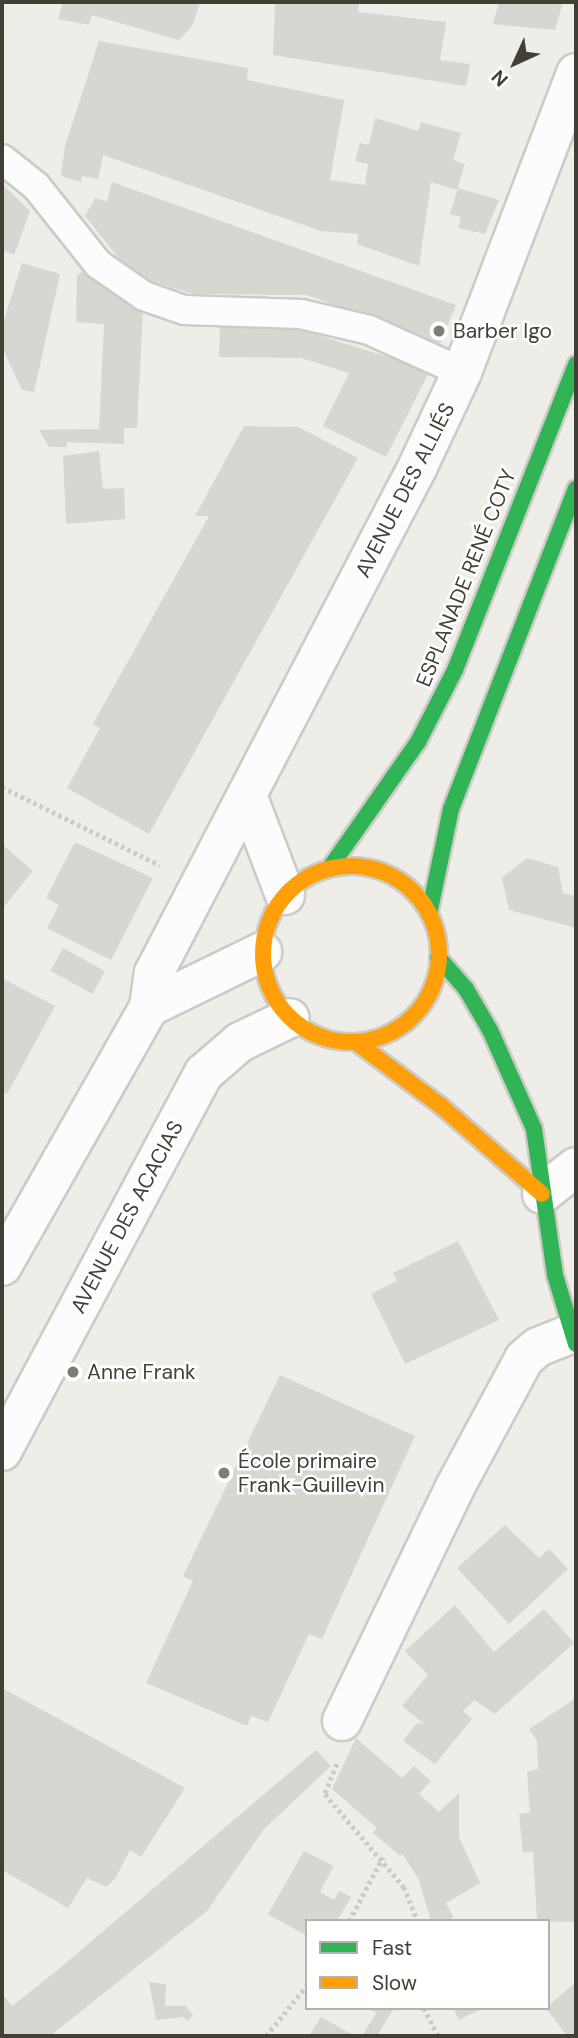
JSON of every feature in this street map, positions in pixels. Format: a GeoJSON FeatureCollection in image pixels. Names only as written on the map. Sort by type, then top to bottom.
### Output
{"type":"FeatureCollection","features":[{"type":"Feature","properties":{"kind":"street","name":"AVENUE DES ALLIÉS"},"geometry":{"type":"LineString","coordinates":[[247,795],[463,372],[566,140],[576,74]]}},
{"type":"Feature","properties":{"kind":"street","name":"ESPLANADE RENÉ COTY"},"geometry":{"type":"LineString","coordinates":[[330,869],[418,742],[455,670],[576,364]]}},
{"type":"Feature","properties":{"kind":"street"},"geometry":{"type":"LineString","coordinates":[[429,914],[451,809],[576,488]]}},
{"type":"Feature","properties":{"kind":"street"},"geometry":{"type":"LineString","coordinates":[[247,795],[285,895]]}},
{"type":"Feature","properties":{"kind":"street"},"geometry":{"type":"LineString","coordinates":[[2,1266],[149,1007],[154,973],[247,795]]}},
{"type":"Feature","properties":{"kind":"street"},"geometry":{"type":"LineString","coordinates":[[330,869],[376,870],[415,895],[429,914],[439,957],[434,983],[404,1025],[381,1037],[356,1042],[331,1041],[290,1018],[265,976],[262,952],[269,921],[285,895],[330,869]]}},
{"type":"Feature","properties":{"kind":"street"},"geometry":{"type":"LineString","coordinates":[[149,1007],[262,952]]}},
{"type":"Feature","properties":{"kind":"street"},"geometry":{"type":"LineString","coordinates":[[342,1721],[454,1489],[524,1359],[574,1338],[555,1275],[534,1129],[490,1030],[466,989],[439,957]]}},
{"type":"Feature","properties":{"kind":"street","name":"AVENUE DES ACACIAS"},"geometry":{"type":"LineString","coordinates":[[2,1451],[204,1073],[240,1042],[290,1018]]}},
{"type":"Feature","properties":{"kind":"street"},"geometry":{"type":"LineString","coordinates":[[356,1042],[440,1105],[542,1194]]}},
{"type":"Feature","properties":{"kind":"street"},"geometry":{"type":"LineString","coordinates":[[542,1194],[576,1167]]}},
{"type":"Feature","properties":{"kind":"lane"},"geometry":{"type":"LineString","coordinates":[[2,159],[36,186],[98,264],[144,296],[184,310],[301,314],[369,330],[463,372]]}},
{"type":"Feature","properties":{"kind":"path"},"geometry":{"type":"LineString","coordinates":[[2,787],[169,869]]}},
{"type":"Feature","properties":{"kind":"path"},"geometry":{"type":"LineString","coordinates":[[342,1721],[339,1759],[325,1794],[383,1857],[404,1886],[417,1919]]}},
{"type":"Feature","properties":{"kind":"path"},"geometry":{"type":"LineString","coordinates":[[350,1919],[383,1857]]}},
{"type":"Feature","properties":{"kind":"path"},"geometry":{"type":"LineString","coordinates":[[266,2036],[305,1987]]}},
{"type":"Feature","properties":{"kind":"path"},"geometry":{"type":"LineString","coordinates":[[425,2010],[438,2036]]}},
{"type":"Feature","properties":{"kind":"building"},"geometry":{"type":"Polygon","coordinates":[[[63,2],[200,2],[193,25],[179,40],[92,15],[89,25],[58,19],[63,2]]]}},
{"type":"Feature","properties":{"kind":"building"},"geometry":{"type":"Polygon","coordinates":[[[275,2],[359,2],[358,12],[446,22],[440,60],[470,64],[466,86],[273,55],[275,2]]]}},
{"type":"Feature","properties":{"kind":"building"},"geometry":{"type":"Polygon","coordinates":[[[499,2],[563,2],[555,30],[493,24],[499,2]]]}},
{"type":"Feature","properties":{"kind":"building"},"geometry":{"type":"Polygon","coordinates":[[[99,41],[248,68],[247,80],[344,100],[330,180],[365,185],[368,164],[355,161],[360,143],[369,145],[375,118],[418,131],[421,122],[461,133],[453,160],[465,164],[457,190],[431,182],[419,266],[357,244],[358,234],[321,231],[103,155],[98,179],[82,176],[81,182],[61,176],[65,146],[99,41]]]}},
{"type":"Feature","properties":{"kind":"building"},"geometry":{"type":"Polygon","coordinates":[[[112,182],[456,305],[440,344],[307,295],[193,294],[147,280],[128,270],[85,216],[95,198],[107,202],[112,182]]]}},
{"type":"Feature","properties":{"kind":"building"},"geometry":{"type":"Polygon","coordinates":[[[2,184],[30,211],[14,255],[2,250],[2,184]]]}},
{"type":"Feature","properties":{"kind":"building"},"geometry":{"type":"Polygon","coordinates":[[[458,188],[499,200],[485,234],[458,228],[461,217],[450,214],[458,188]]]}},
{"type":"Feature","properties":{"kind":"building"},"geometry":{"type":"Polygon","coordinates":[[[22,263],[60,274],[34,392],[22,390],[2,347],[2,326],[22,263]]]}},
{"type":"Feature","properties":{"kind":"building"},"geometry":{"type":"Polygon","coordinates":[[[84,269],[104,288],[143,309],[137,428],[124,428],[124,444],[67,442],[67,447],[49,447],[39,430],[99,429],[104,324],[76,322],[77,276],[84,269]]]}},
{"type":"Feature","properties":{"kind":"building"},"geometry":{"type":"Polygon","coordinates":[[[282,324],[430,370],[386,457],[323,426],[349,373],[301,358],[219,357],[220,326],[282,324]]]}},
{"type":"Feature","properties":{"kind":"building"},"geometry":{"type":"Polygon","coordinates":[[[244,426],[298,427],[358,458],[149,834],[67,788],[100,728],[93,724],[209,516],[195,516],[244,426]]]}},
{"type":"Feature","properties":{"kind":"building"},"geometry":{"type":"Polygon","coordinates":[[[99,451],[103,489],[124,488],[125,519],[66,524],[63,456],[99,451]]]}},
{"type":"Feature","properties":{"kind":"building"},"geometry":{"type":"Polygon","coordinates":[[[75,842],[153,878],[111,960],[47,928],[59,905],[46,898],[75,842]]]}},
{"type":"Feature","properties":{"kind":"building"},"geometry":{"type":"Polygon","coordinates":[[[2,844],[33,871],[2,909],[2,844]]]}},
{"type":"Feature","properties":{"kind":"building"},"geometry":{"type":"Polygon","coordinates":[[[527,858],[558,867],[563,893],[576,896],[576,928],[509,910],[502,878],[527,858]]]}},
{"type":"Feature","properties":{"kind":"building"},"geometry":{"type":"Polygon","coordinates":[[[63,948],[105,971],[92,994],[50,971],[63,948]]]}},
{"type":"Feature","properties":{"kind":"building"},"geometry":{"type":"Polygon","coordinates":[[[2,978],[55,1006],[7,1094],[2,1091],[2,978]]]}},
{"type":"Feature","properties":{"kind":"building"},"geometry":{"type":"Polygon","coordinates":[[[458,1241],[499,1320],[405,1364],[371,1294],[397,1281],[393,1273],[458,1241]]]}},
{"type":"Feature","properties":{"kind":"building"},"geometry":{"type":"Polygon","coordinates":[[[280,1375],[415,1436],[322,1639],[309,1634],[268,1722],[251,1716],[247,1726],[146,1683],[193,1581],[183,1576],[280,1375]]]}},
{"type":"Feature","properties":{"kind":"building"},"geometry":{"type":"Polygon","coordinates":[[[505,1525],[539,1558],[549,1549],[568,1569],[509,1624],[457,1568],[505,1525]]]}},
{"type":"Feature","properties":{"kind":"building"},"geometry":{"type":"Polygon","coordinates":[[[455,1605],[494,1652],[544,1609],[574,1643],[495,1714],[474,1700],[463,1711],[472,1719],[435,1764],[403,1741],[417,1723],[424,1724],[402,1706],[428,1675],[405,1651],[455,1605]]]}},
{"type":"Feature","properties":{"kind":"building"},"geometry":{"type":"Polygon","coordinates":[[[2,1688],[185,1788],[141,1857],[130,1850],[115,1879],[106,1887],[87,1878],[68,1908],[2,1870],[2,1688]]]}},
{"type":"Feature","properties":{"kind":"building"},"geometry":{"type":"Polygon","coordinates":[[[576,1698],[576,1931],[574,1922],[537,1919],[533,1851],[523,1853],[519,1814],[530,1812],[527,1772],[538,1769],[537,1741],[529,1729],[576,1698]]]}},
{"type":"Feature","properties":{"kind":"building"},"geometry":{"type":"Polygon","coordinates":[[[356,1738],[402,1778],[414,1766],[431,1781],[419,1794],[439,1812],[459,1793],[459,1837],[480,1883],[446,1903],[453,1917],[430,1919],[419,1880],[402,1853],[400,1856],[373,1833],[377,1828],[332,1789],[356,1738]]]}},
{"type":"Feature","properties":{"kind":"building"},"geometry":{"type":"Polygon","coordinates":[[[316,1750],[331,1766],[264,1829],[207,1911],[50,2036],[2,2036],[2,2000],[5,1997],[12,2006],[60,1968],[316,1750]]]}},
{"type":"Feature","properties":{"kind":"building"},"geometry":{"type":"Polygon","coordinates":[[[304,1851],[334,1866],[320,1892],[334,1900],[339,1891],[351,1897],[338,1919],[305,1919],[305,1935],[268,1914],[304,1851]]]}},
{"type":"Feature","properties":{"kind":"building"},"geometry":{"type":"Polygon","coordinates":[[[149,1982],[166,1984],[165,2006],[186,2006],[193,2015],[188,2021],[183,2017],[156,2020],[149,1982]]]}},
{"type":"Feature","properties":{"kind":"building"},"geometry":{"type":"Polygon","coordinates":[[[576,1982],[576,2036],[567,2036],[548,2010],[550,2010],[550,2005],[576,1982]]]}},
{"type":"Feature","properties":{"kind":"building"},"geometry":{"type":"Polygon","coordinates":[[[371,2010],[393,2010],[377,2036],[362,2036],[376,2013],[371,2010]]]}},
{"type":"Feature","properties":{"kind":"building"},"geometry":{"type":"Polygon","coordinates":[[[454,2010],[479,2010],[459,2020],[454,2010]]]}},
{"type":"Feature","properties":{"kind":"building"},"geometry":{"type":"Polygon","coordinates":[[[321,2017],[355,2036],[309,2036],[321,2017]]]}},
{"type":"Feature","properties":{"kind":"traffic: fast"},"geometry":{"type":"LineString","coordinates":[[329,869],[418,742],[455,670],[576,364]]}},
{"type":"Feature","properties":{"kind":"traffic: fast"},"geometry":{"type":"LineString","coordinates":[[429,914],[451,809],[576,488]]}},
{"type":"Feature","properties":{"kind":"traffic: fast"},"geometry":{"type":"LineString","coordinates":[[438,957],[466,989],[490,1030],[534,1129],[555,1275],[576,1344]]}},
{"type":"Feature","properties":{"kind":"traffic: slow"},"geometry":{"type":"LineString","coordinates":[[351,866],[384,873],[413,892],[432,921],[439,954],[432,987],[413,1016],[384,1035],[351,1042],[318,1035],[289,1016],[270,987],[263,954],[270,921],[289,892],[318,873],[351,866]]}},
{"type":"Feature","properties":{"kind":"traffic: slow"},"geometry":{"type":"LineString","coordinates":[[356,1042],[440,1105],[542,1194]]}},
{"type":"Feature","properties":{"kind":"place","name":"Barber Igo"},"geometry":{"type":"Point","coordinates":[439,331]}},
{"type":"Feature","properties":{"kind":"place","name":"Anne Frank"},"geometry":{"type":"Point","coordinates":[73,1372]}},
{"type":"Feature","properties":{"kind":"place","name":"École primaire Frank-Guillevin"},"geometry":{"type":"Point","coordinates":[224,1473]}}]}
